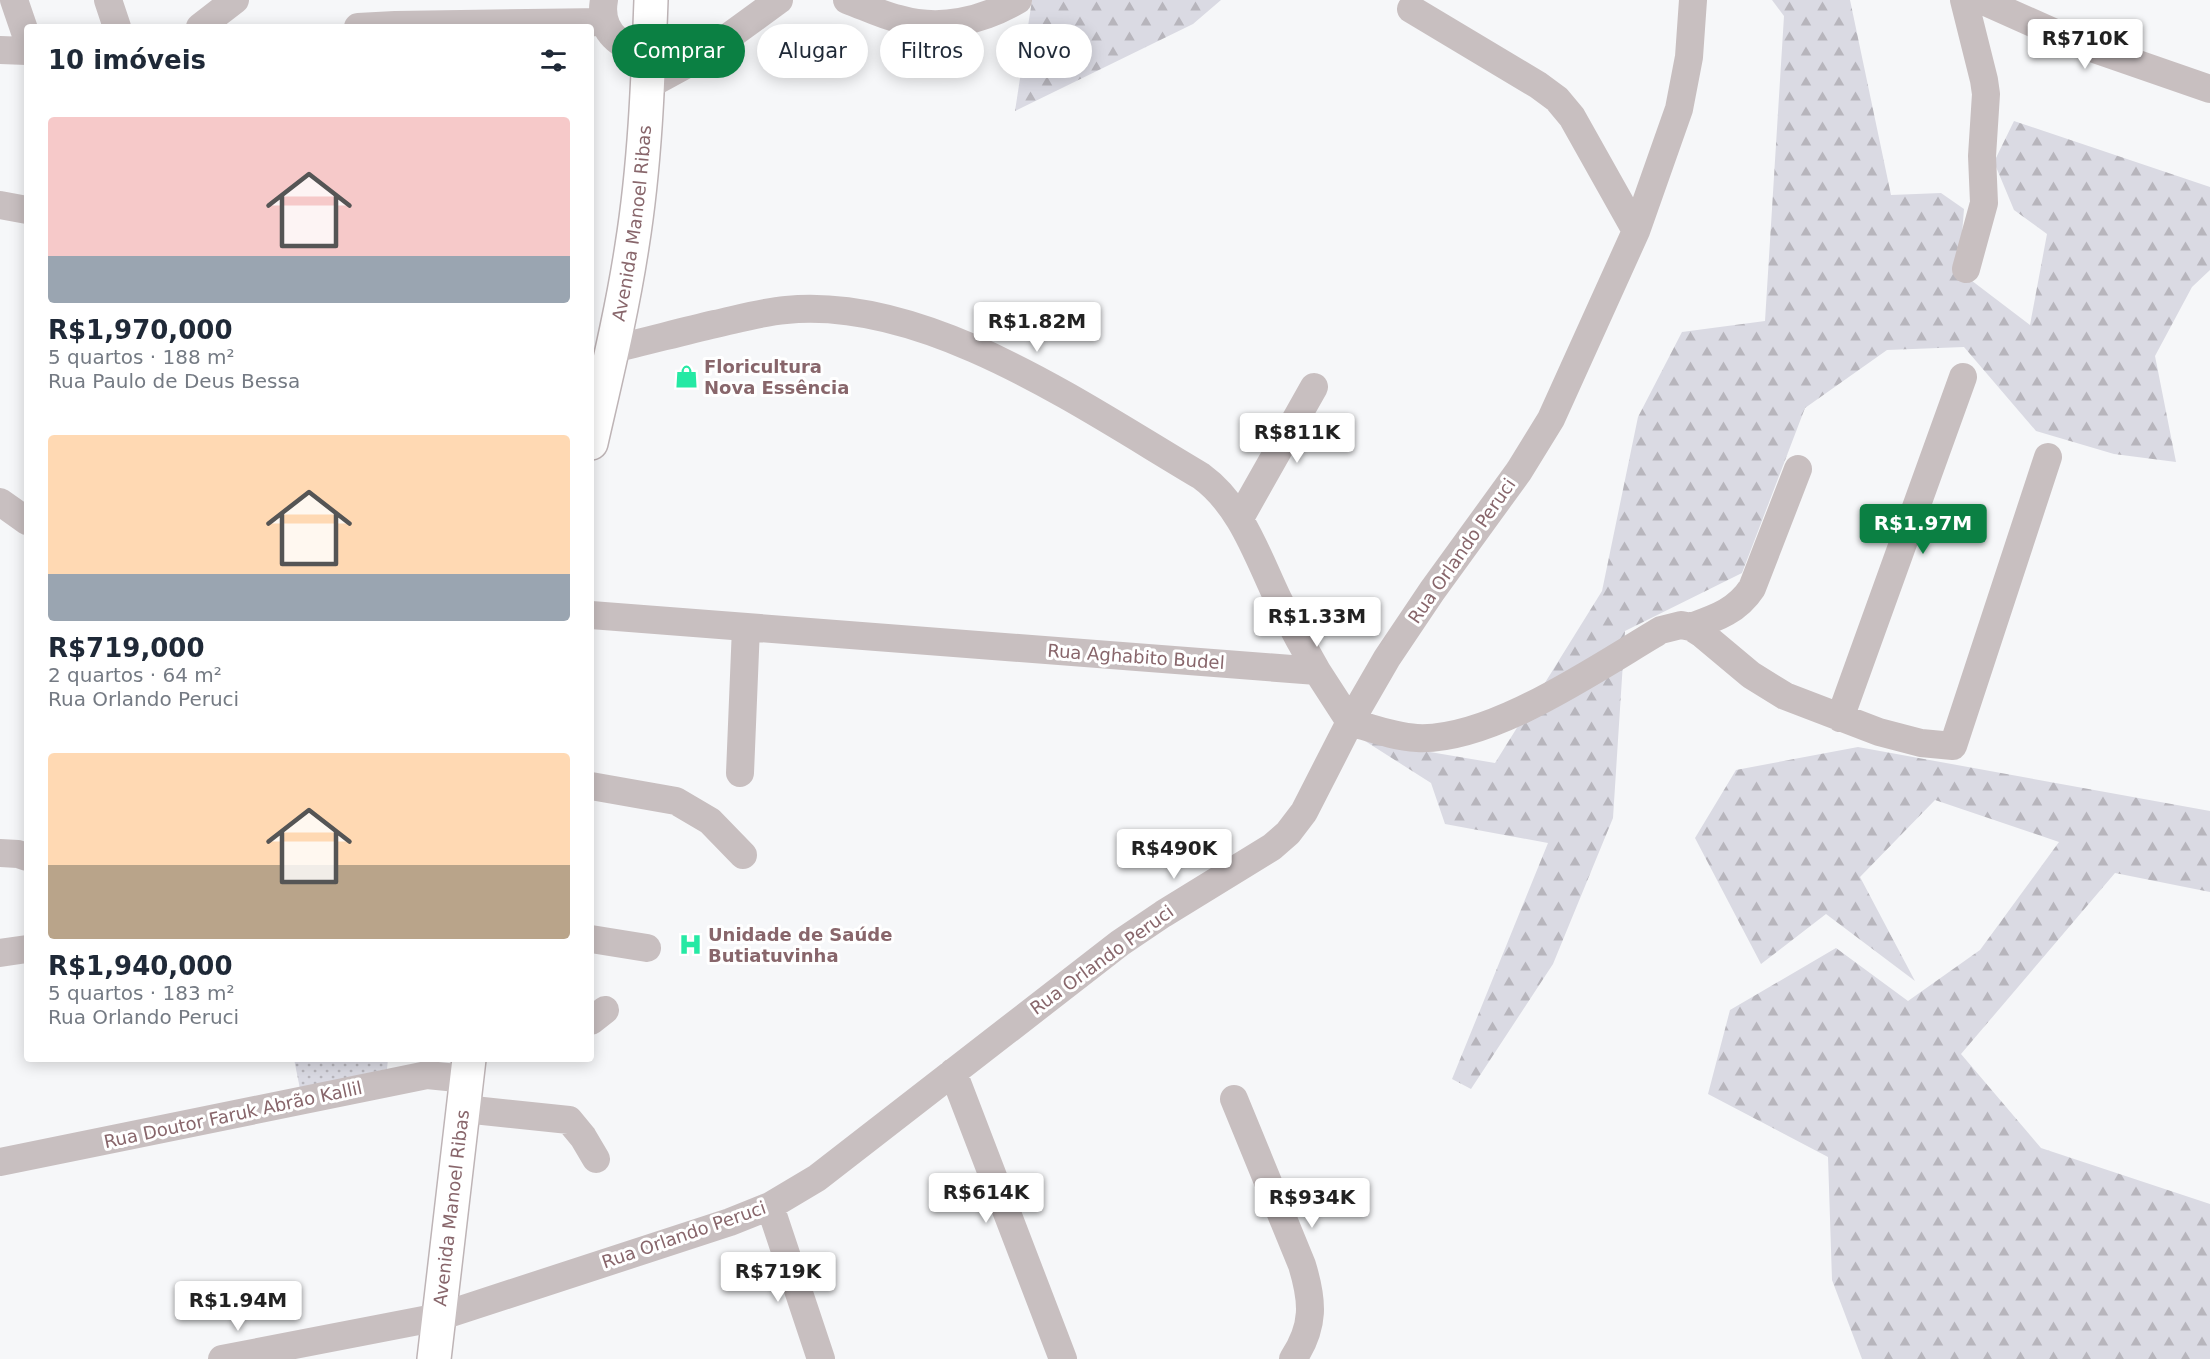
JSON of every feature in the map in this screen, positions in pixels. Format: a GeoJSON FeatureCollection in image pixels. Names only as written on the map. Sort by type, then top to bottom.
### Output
{"type":"FeatureCollection","features":[{"type":"Feature","properties":{"kind":"main road","name":"Avenida Manoel Ribas"},"geometry":{"type":"LineString","coordinates":[[650,24],[651,0]]}},
{"type":"Feature","properties":{"kind":"main road","name":"Avenida Manoel Ribas"},"geometry":{"type":"LineString","coordinates":[[594,414],[597,386],[613,349],[633,244],[647,78]]}},
{"type":"Feature","properties":{"kind":"main road","name":"Avenida Manoel Ribas"},"geometry":{"type":"LineString","coordinates":[[434,1359],[467,1082]]}},
{"type":"Feature","properties":{"kind":"street"},"geometry":{"type":"LineString","coordinates":[[14,0],[24,29]]}},
{"type":"Feature","properties":{"kind":"street"},"geometry":{"type":"LineString","coordinates":[[108,0],[116,24]]}},
{"type":"Feature","properties":{"kind":"street"},"geometry":{"type":"LineString","coordinates":[[204,24],[234,0]]}},
{"type":"Feature","properties":{"kind":"street"},"geometry":{"type":"LineString","coordinates":[[745,25],[779,0]]}},
{"type":"Feature","properties":{"kind":"street"},"geometry":{"type":"LineString","coordinates":[[847,0],[900,20],[942,25],[976,19],[1018,0]]}},
{"type":"Feature","properties":{"kind":"street","name":"Rua Orlando Peruci"},"geometry":{"type":"LineString","coordinates":[[222,1359],[439,1317],[730,1222],[770,1206],[817,1178],[1120,944],[1280,840],[1304,812],[1350,722],[1410,624],[1519,471],[1551,419],[1636,231],[1679,109],[1689,57],[1693,0]]}},
{"type":"Feature","properties":{"kind":"street"},"geometry":{"type":"LineString","coordinates":[[1964,0],[1986,94],[1982,156],[1984,203],[1966,269]]}},
{"type":"Feature","properties":{"kind":"street"},"geometry":{"type":"LineString","coordinates":[[1980,0],[2080,44],[2210,89]]}},
{"type":"Feature","properties":{"kind":"street"},"geometry":{"type":"LineString","coordinates":[[1411,9],[1538,85],[1557,99],[1572,117],[1636,231]]}},
{"type":"Feature","properties":{"kind":"street"},"geometry":{"type":"LineString","coordinates":[[396,24],[604,11],[608,32],[612,36]]}},
{"type":"Feature","properties":{"kind":"street"},"geometry":{"type":"LineString","coordinates":[[0,50],[24,51]]}},
{"type":"Feature","properties":{"kind":"street"},"geometry":{"type":"LineString","coordinates":[[0,205],[24,209]]}},
{"type":"Feature","properties":{"kind":"street"},"geometry":{"type":"LineString","coordinates":[[613,349],[760,313],[787,309],[844,310],[915,327],[978,350],[1047,385],[1201,476],[1217,488],[1240,518],[1281,606],[1317,671],[1350,722],[1395,735],[1417,738],[1441,737],[1497,721],[1544,699],[1661,630],[1681,625],[1691,627],[1702,634],[1768,688],[1785,696],[1840,718],[1901,738],[1921,743],[1953,746],[2048,458]]}},
{"type":"Feature","properties":{"kind":"street"},"geometry":{"type":"LineString","coordinates":[[1840,718],[1963,377]]}},
{"type":"Feature","properties":{"kind":"street"},"geometry":{"type":"LineString","coordinates":[[1240,518],[1314,387]]}},
{"type":"Feature","properties":{"kind":"street"},"geometry":{"type":"LineString","coordinates":[[1691,627],[1731,611],[1744,600],[1752,588],[1798,469]]}},
{"type":"Feature","properties":{"kind":"street"},"geometry":{"type":"LineString","coordinates":[[0,502],[24,519]]}},
{"type":"Feature","properties":{"kind":"street","name":"Rua Aghabito Budel"},"geometry":{"type":"LineString","coordinates":[[594,615],[1317,671]]}},
{"type":"Feature","properties":{"kind":"street"},"geometry":{"type":"LineString","coordinates":[[740,773],[746,627]]}},
{"type":"Feature","properties":{"kind":"street"},"geometry":{"type":"LineString","coordinates":[[594,787],[676,801],[710,821],[743,855]]}},
{"type":"Feature","properties":{"kind":"street"},"geometry":{"type":"LineString","coordinates":[[0,853],[24,856]]}},
{"type":"Feature","properties":{"kind":"street"},"geometry":{"type":"LineString","coordinates":[[594,939],[647,948]]}},
{"type":"Feature","properties":{"kind":"street"},"geometry":{"type":"LineString","coordinates":[[0,953],[24,949]]}},
{"type":"Feature","properties":{"kind":"street","name":"Rua Doutor Faruk Abrão Kallil"},"geometry":{"type":"LineString","coordinates":[[0,1162],[405,1069],[467,1082],[568,1120],[583,1137],[596,1159]]}},
{"type":"Feature","properties":{"kind":"street"},"geometry":{"type":"LineString","coordinates":[[952,1072],[1063,1359]]}},
{"type":"Feature","properties":{"kind":"street"},"geometry":{"type":"LineString","coordinates":[[1234,1099],[1302,1265],[1309,1288],[1312,1309],[1307,1332],[1293,1359]]}},
{"type":"Feature","properties":{"kind":"street"},"geometry":{"type":"LineString","coordinates":[[770,1206],[821,1359]]}},
{"type":"Feature","properties":{"kind":"green space"},"geometry":{"type":"Polygon","coordinates":[[[1032,0],[1221,0],[1193,24],[1092,73],[1092,24],[1028,24],[1032,0]]]}},
{"type":"Feature","properties":{"kind":"green space"},"geometry":{"type":"Polygon","coordinates":[[[1772,0],[1850,0],[1891,195],[1941,193],[1964,209],[1959,271],[2030,325],[2047,234],[2014,210],[1994,162],[2014,121],[2210,187],[2210,270],[2192,287],[2155,356],[2176,462],[2114,454],[2036,431],[1964,347],[1887,350],[1805,408],[1742,573],[1625,631],[1613,818],[1553,964],[1471,1089],[1452,1079],[1548,843],[1445,824],[1431,783],[1365,741],[1495,763],[1602,591],[1638,417],[1682,332],[1765,321],[1784,16],[1772,0]]]}},
{"type":"Feature","properties":{"kind":"green space"},"geometry":{"type":"Polygon","coordinates":[[[1020,78],[1083,78],[1015,111],[1020,78]]]}},
{"type":"Feature","properties":{"kind":"green space"},"geometry":{"type":"Polygon","coordinates":[[[1858,747],[2210,811],[2210,892],[2115,873],[1961,1054],[2041,1148],[2210,1204],[2210,1359],[1862,1359],[1832,1280],[1828,1157],[1708,1094],[1730,1010],[1836,948],[1908,1001],[1980,950],[2059,842],[1935,800],[1860,877],[1915,981],[1826,914],[1761,964],[1695,838],[1736,770],[1858,747]]]}},
{"type":"Feature","properties":{"kind":"green space"},"geometry":{"type":"Polygon","coordinates":[[[295,1062],[388,1062],[387,1069],[300,1089],[295,1062]]]}},
{"type":"Feature","properties":{"kind":"place","name":"Floricultura Nova Essência"},"geometry":{"type":"Point","coordinates":[686,377]}},
{"type":"Feature","properties":{"kind":"place","name":"Unidade de Saúde Butiatuvinha"},"geometry":{"type":"Point","coordinates":[690,945]}}]}
